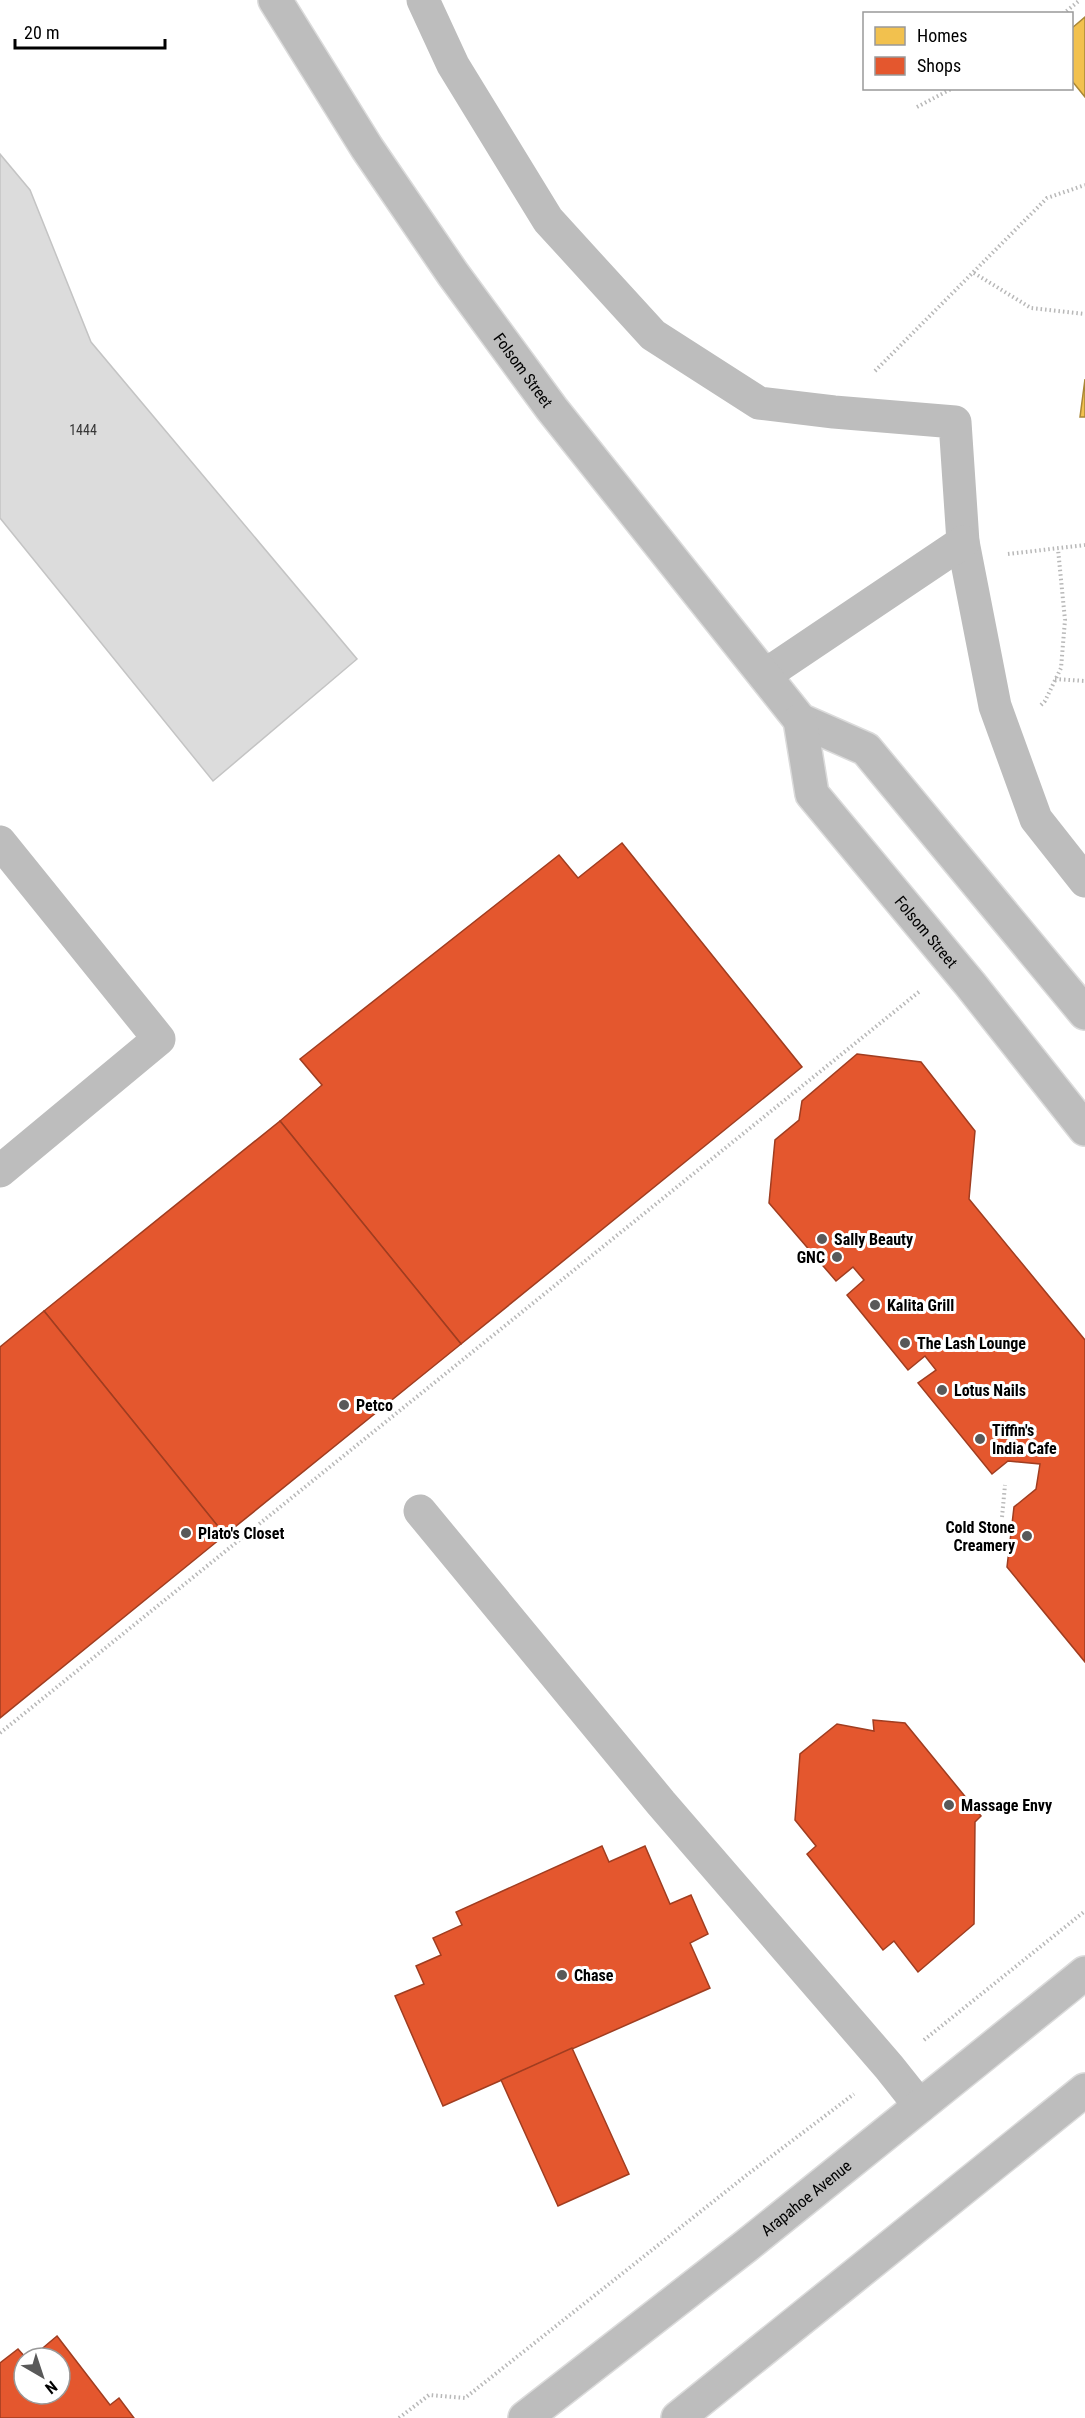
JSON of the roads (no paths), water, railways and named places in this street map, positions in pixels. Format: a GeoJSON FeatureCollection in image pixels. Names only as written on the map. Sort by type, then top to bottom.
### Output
{"type":"FeatureCollection","features":[{"type":"Feature","properties":{"kind":"main road","name":"Folsom Street"},"geometry":{"type":"LineString","coordinates":[[275,0],[367,148],[453,274],[552,409],[800,720],[866,749],[1085,1013]]}},
{"type":"Feature","properties":{"kind":"main road"},"geometry":{"type":"LineString","coordinates":[[423,0],[453,65],[548,220],[653,335],[759,403],[955,422],[965,550],[995,706],[1036,819],[1085,881]]}},
{"type":"Feature","properties":{"kind":"main road"},"geometry":{"type":"LineString","coordinates":[[765,675],[965,550]]}},
{"type":"Feature","properties":{"kind":"main road","name":"Folsom Street"},"geometry":{"type":"LineString","coordinates":[[800,720],[812,794],[970,984],[1085,1129]]}},
{"type":"Feature","properties":{"kind":"main road"},"geometry":{"type":"LineString","coordinates":[[0,842],[159,1039],[0,1171]]}},
{"type":"Feature","properties":{"kind":"main road"},"geometry":{"type":"LineString","coordinates":[[420,1511],[661,1803],[920,2106]]}},
{"type":"Feature","properties":{"kind":"main road","name":"Arapahoe Avenue"},"geometry":{"type":"LineString","coordinates":[[525,2418],[746,2246],[1085,1973]]}},
{"type":"Feature","properties":{"kind":"main road"},"geometry":{"type":"LineString","coordinates":[[678,2418],[1085,2090]]}},
{"type":"Feature","properties":{"kind":"place","name":"Sally Beauty"},"geometry":{"type":"Point","coordinates":[822,1239]}},
{"type":"Feature","properties":{"kind":"place","name":"GNC"},"geometry":{"type":"Point","coordinates":[837,1257]}},
{"type":"Feature","properties":{"kind":"place","name":"Kalita Grill"},"geometry":{"type":"Point","coordinates":[875,1305]}},
{"type":"Feature","properties":{"kind":"place","name":"The Lash Lounge"},"geometry":{"type":"Point","coordinates":[905,1343]}},
{"type":"Feature","properties":{"kind":"place","name":"Lotus Nails"},"geometry":{"type":"Point","coordinates":[942,1390]}},
{"type":"Feature","properties":{"kind":"place","name":"Petco"},"geometry":{"type":"Point","coordinates":[344,1405]}},
{"type":"Feature","properties":{"kind":"place","name":"Tiffin's India Cafe"},"geometry":{"type":"Point","coordinates":[980,1439]}},
{"type":"Feature","properties":{"kind":"place","name":"Plato's Closet"},"geometry":{"type":"Point","coordinates":[186,1533]}},
{"type":"Feature","properties":{"kind":"place","name":"Cold Stone Creamery"},"geometry":{"type":"Point","coordinates":[1027,1536]}},
{"type":"Feature","properties":{"kind":"place","name":"Massage Envy"},"geometry":{"type":"Point","coordinates":[949,1805]}},
{"type":"Feature","properties":{"kind":"place","name":"Chase"},"geometry":{"type":"Point","coordinates":[562,1975]}}]}
